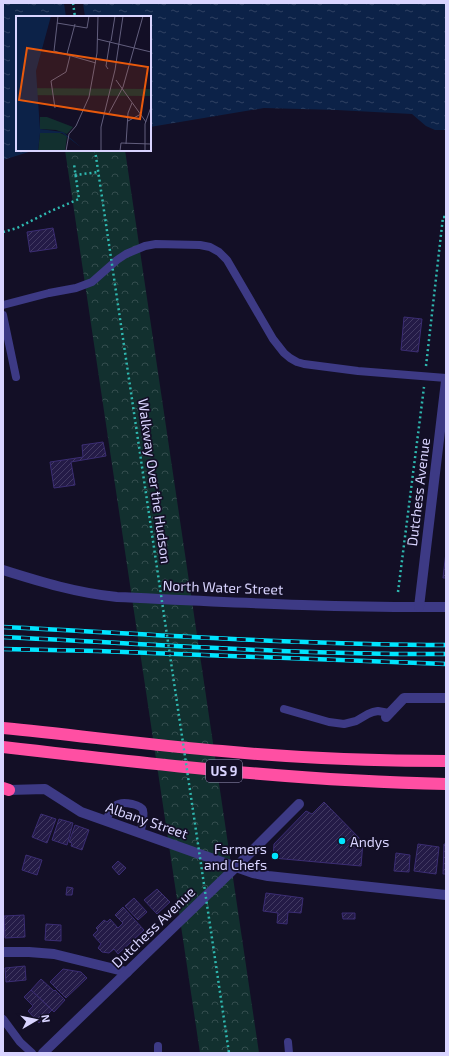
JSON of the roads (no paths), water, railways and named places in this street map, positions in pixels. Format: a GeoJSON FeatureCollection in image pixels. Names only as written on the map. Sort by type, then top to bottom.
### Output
{"type":"FeatureCollection","features":[{"type":"Feature","properties":{"kind":"highway","name":"US 9"},"geometry":{"type":"LineString","coordinates":[[3,728],[251,754],[356,759],[446,761]]}},
{"type":"Feature","properties":{"kind":"highway","name":"US 9"},"geometry":{"type":"LineString","coordinates":[[3,747],[271,775],[342,780],[446,784]]}},
{"type":"Feature","properties":{"kind":"street","name":"Dutchess Avenue"},"geometry":{"type":"LineString","coordinates":[[419,607],[446,380]]}},
{"type":"Feature","properties":{"kind":"street","name":"North Water Street"},"geometry":{"type":"LineString","coordinates":[[3,570],[43,583],[88,594],[117,597],[334,606],[446,607]]}},
{"type":"Feature","properties":{"kind":"street"},"geometry":{"type":"LineString","coordinates":[[388,715],[404,698],[446,698]]}},
{"type":"Feature","properties":{"kind":"street","name":"Albany Street"},"geometry":{"type":"LineString","coordinates":[[6,789],[45,789],[81,812],[253,873],[268,876],[446,895]]}},
{"type":"Feature","properties":{"kind":"street","name":"Dutchess Avenue"},"geometry":{"type":"LineString","coordinates":[[43,1053],[236,867],[299,804]]}},
{"type":"Feature","properties":{"kind":"street"},"geometry":{"type":"LineString","coordinates":[[3,952],[54,954],[127,972]]}},
{"type":"Feature","properties":{"kind":"lane"},"geometry":{"type":"LineString","coordinates":[[3,305],[49,293],[76,288],[92,282],[117,260],[126,254],[145,246],[156,244],[200,245],[210,247],[219,252],[227,260],[271,335],[284,353],[296,362],[358,371],[446,380]]}},
{"type":"Feature","properties":{"kind":"lane"},"geometry":{"type":"LineString","coordinates":[[3,315],[16,376]]}},
{"type":"Feature","properties":{"kind":"lane"},"geometry":{"type":"LineString","coordinates":[[284,709],[329,722],[344,724],[356,721],[373,712],[378,711],[388,715]]}},
{"type":"Feature","properties":{"kind":"lane"},"geometry":{"type":"LineString","coordinates":[[106,820],[112,808],[117,804],[126,803],[138,806],[141,808],[144,817],[140,832]]}},
{"type":"Feature","properties":{"kind":"lane"},"geometry":{"type":"LineString","coordinates":[[3,1019],[20,1042],[32,1053]]}},
{"type":"Feature","properties":{"kind":"lane"},"geometry":{"type":"LineString","coordinates":[[288,1042],[289,1053]]}},
{"type":"Feature","properties":{"kind":"water"},"geometry":{"type":"Polygon","coordinates":[[[3,3],[446,3],[446,130],[435,130],[426,126],[412,114],[264,108],[151,127],[151,16],[16,16],[16,151],[32,151],[3,160],[3,3]]]}},
{"type":"Feature","properties":{"kind":"railway"},"geometry":{"type":"LineString","coordinates":[[3,627],[224,639],[391,645],[446,645]]}},
{"type":"Feature","properties":{"kind":"railway"},"geometry":{"type":"LineString","coordinates":[[3,637],[280,651],[446,654]]}},
{"type":"Feature","properties":{"kind":"railway"},"geometry":{"type":"LineString","coordinates":[[3,649],[98,651],[446,664]]}},
{"type":"Feature","properties":{"kind":"place","name":"Andys"},"geometry":{"type":"Point","coordinates":[342,841]}},
{"type":"Feature","properties":{"kind":"place","name":"Farmers and Chefs"},"geometry":{"type":"Point","coordinates":[275,856]}}]}
